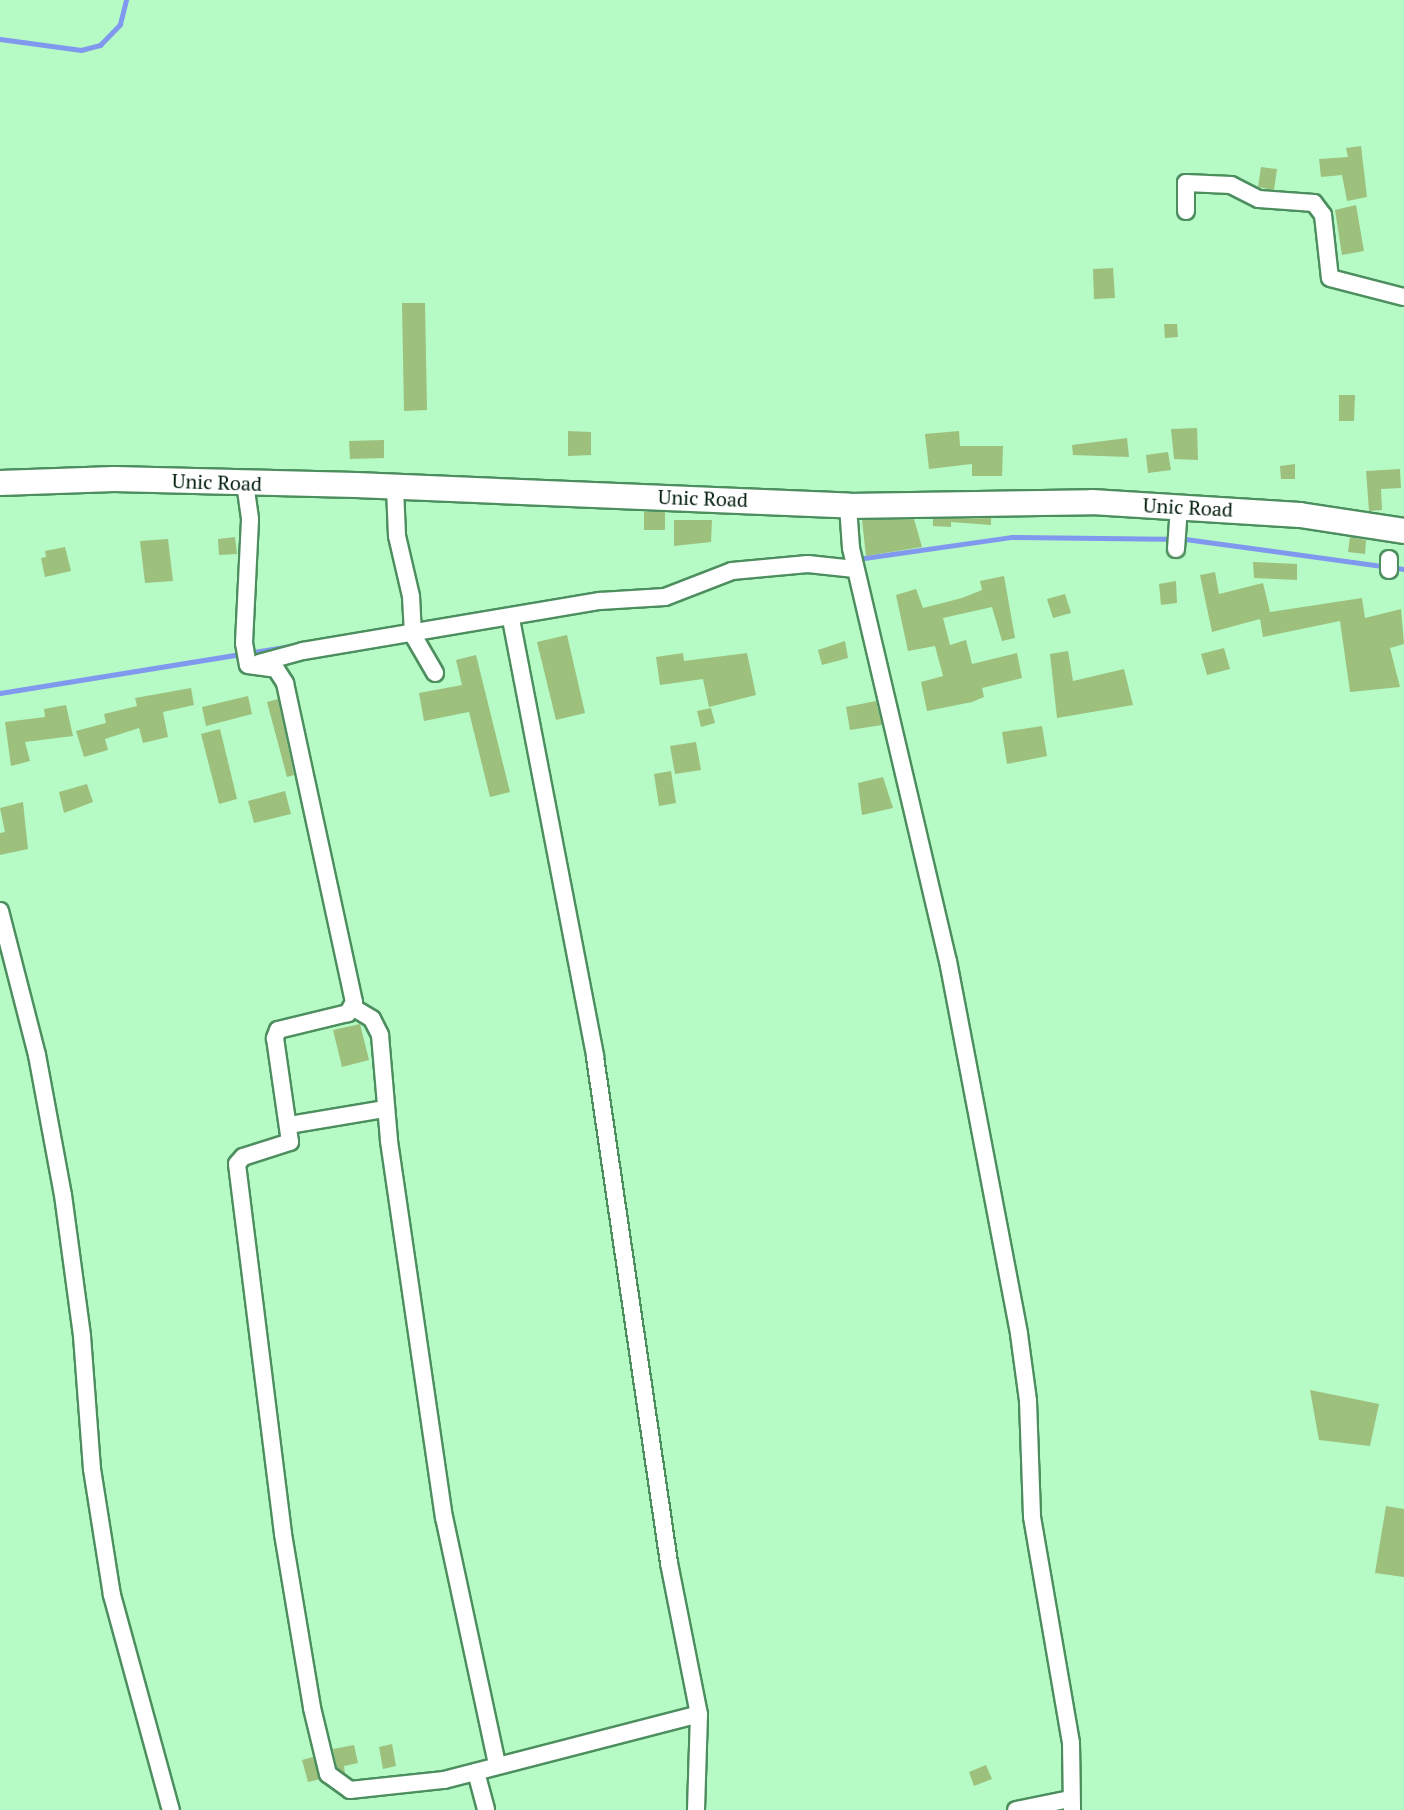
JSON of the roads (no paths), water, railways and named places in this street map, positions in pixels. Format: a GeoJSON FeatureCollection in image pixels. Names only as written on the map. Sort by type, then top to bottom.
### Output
{"type":"FeatureCollection","features":[{"type":"Feature","properties":{"kind":"main road","name":"Unic Road"},"geometry":{"type":"LineString","coordinates":[[0,483],[114,479],[848,506],[1013,500],[1178,517],[1300,515],[1404,531]]}},
{"type":"Feature","properties":{"kind":"street"},"geometry":{"type":"LineString","coordinates":[[1186,211],[1186,183],[1231,185],[1259,199],[1314,203],[1323,215],[1330,278],[1404,297]]}},
{"type":"Feature","properties":{"kind":"street"},"geometry":{"type":"LineString","coordinates":[[245,483],[250,520],[244,644],[250,665]]}},
{"type":"Feature","properties":{"kind":"street"},"geometry":{"type":"LineString","coordinates":[[395,488],[397,536],[411,596],[412,629],[435,673]]}},
{"type":"Feature","properties":{"kind":"street"},"geometry":{"type":"LineString","coordinates":[[848,506],[855,569],[948,961],[1019,1334],[1028,1401],[1032,1517],[1071,1743],[1071,1804],[1016,1810]]}},
{"type":"Feature","properties":{"kind":"street"},"geometry":{"type":"LineString","coordinates":[[1176,549],[1178,517]]}},
{"type":"Feature","properties":{"kind":"street"},"geometry":{"type":"LineString","coordinates":[[250,665],[303,651],[412,629],[511,619],[600,601],[665,597],[732,571],[807,564],[855,569]]}},
{"type":"Feature","properties":{"kind":"street"},"geometry":{"type":"LineString","coordinates":[[511,619],[595,1057],[669,1563],[699,1714],[696,1810]]}},
{"type":"Feature","properties":{"kind":"street"},"geometry":{"type":"LineString","coordinates":[[250,665],[276,669],[285,683],[354,1008],[377,1025],[385,1109],[446,1528],[497,1764]]}},
{"type":"Feature","properties":{"kind":"street"},"geometry":{"type":"LineString","coordinates":[[0,911],[36,1055],[63,1195],[82,1336],[92,1469],[112,1595],[171,1810]]}},
{"type":"Feature","properties":{"kind":"street"},"geometry":{"type":"LineString","coordinates":[[354,1008],[344,1014],[283,1027],[275,1034],[291,1142],[243,1157],[237,1168],[283,1534],[312,1708],[328,1774],[339,1785],[360,1790],[476,1772],[497,1764],[699,1714]]}},
{"type":"Feature","properties":{"kind":"street"},"geometry":{"type":"LineString","coordinates":[[289,1125],[385,1109]]}},
{"type":"Feature","properties":{"kind":"street"},"geometry":{"type":"LineString","coordinates":[[476,1772],[486,1810]]}},
{"type":"Feature","properties":{"kind":"waterway"},"geometry":{"type":"LineString","coordinates":[[0,39],[81,50],[100,45],[120,24],[126,0]]}},
{"type":"Feature","properties":{"kind":"waterway"},"geometry":{"type":"LineString","coordinates":[[857,559],[1012,537],[1185,539],[1404,569]]}},
{"type":"Feature","properties":{"kind":"waterway"},"geometry":{"type":"LineString","coordinates":[[0,693],[301,644]]}}]}
